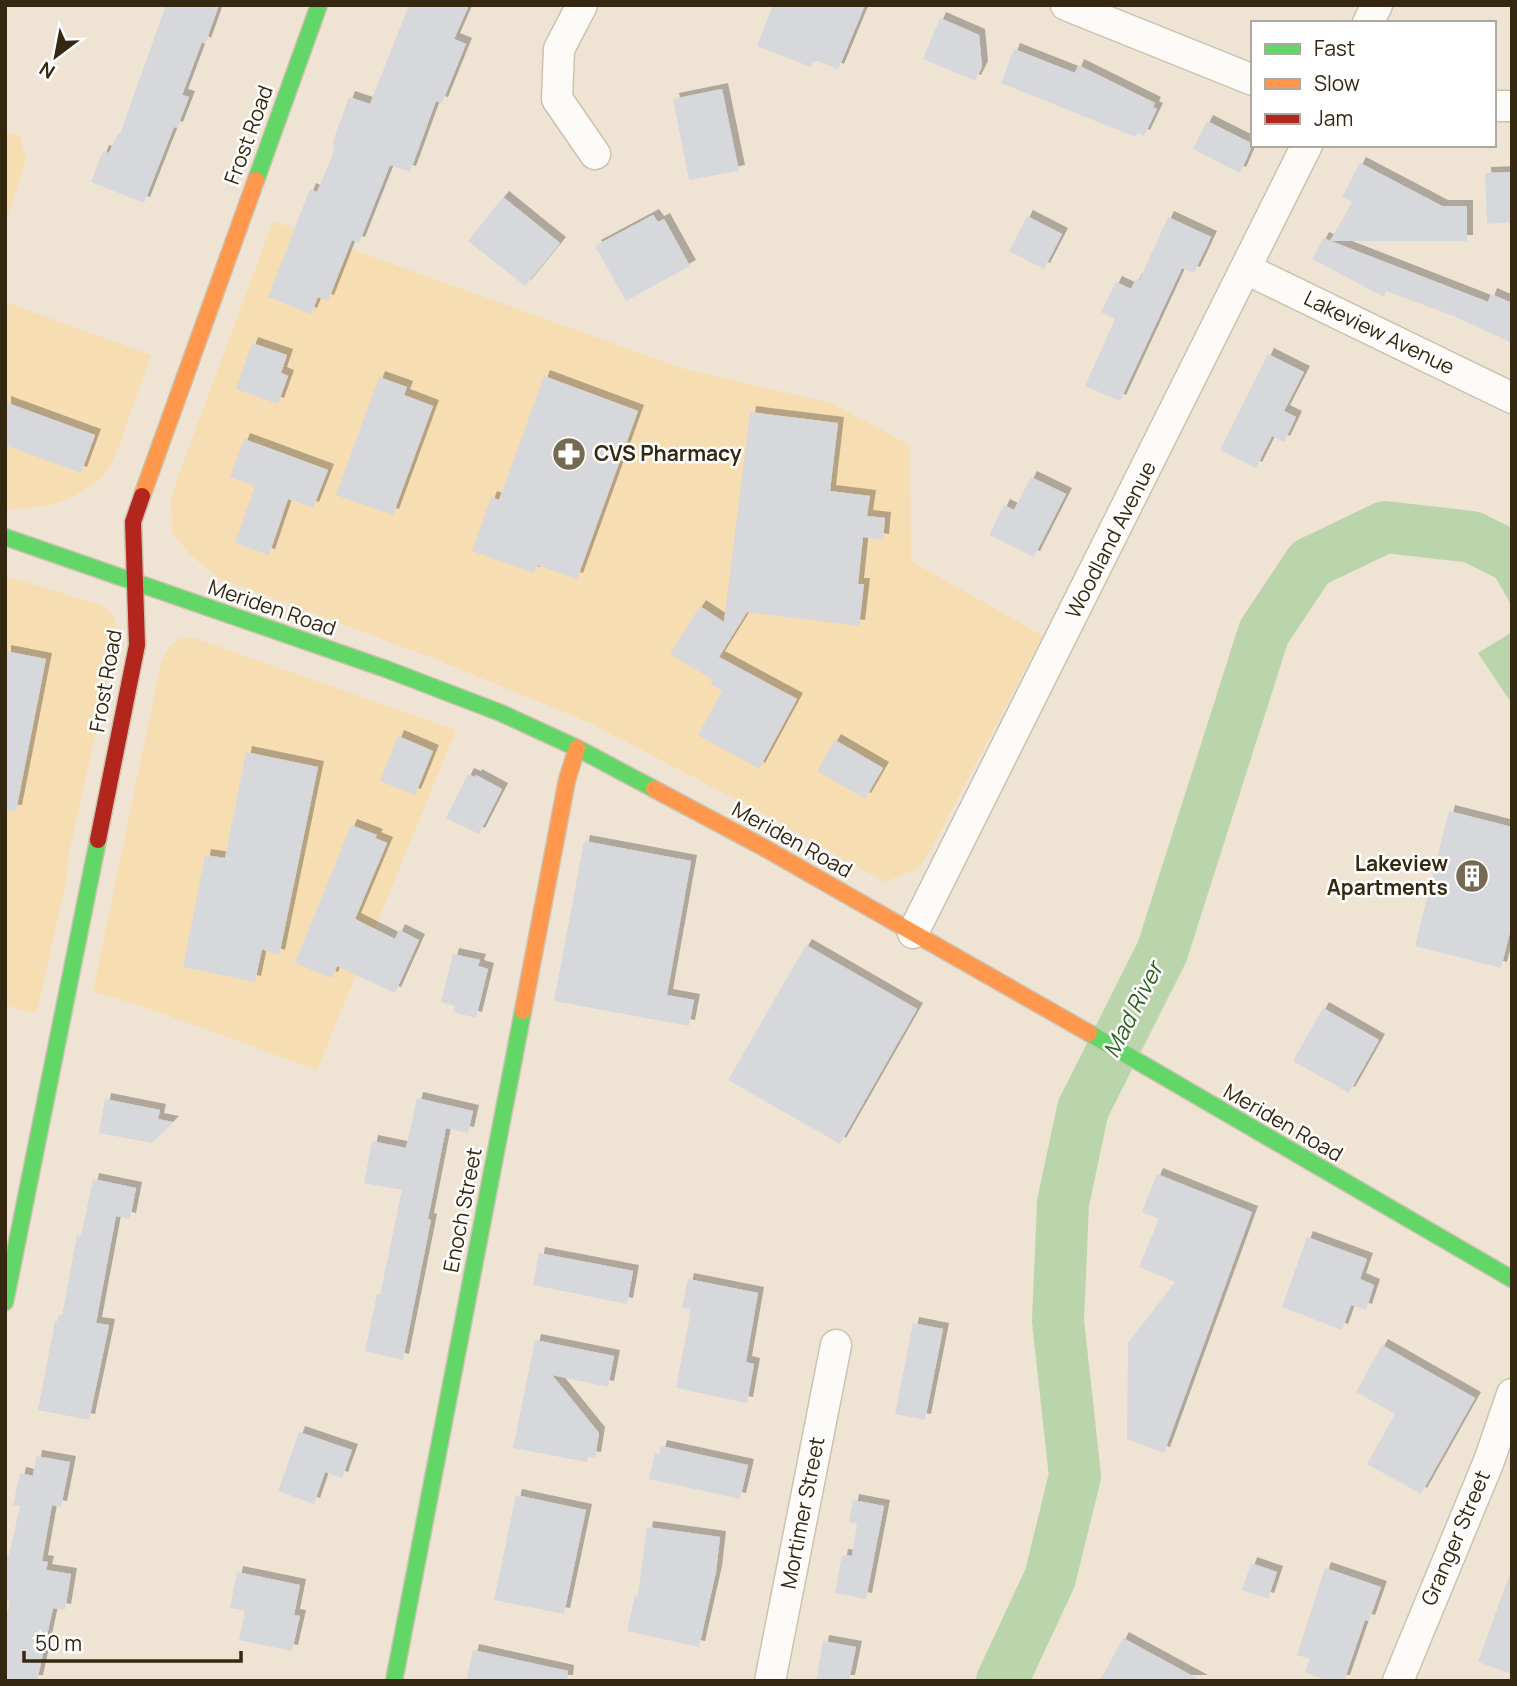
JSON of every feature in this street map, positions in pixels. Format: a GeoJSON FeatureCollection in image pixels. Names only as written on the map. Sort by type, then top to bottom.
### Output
{"type":"FeatureCollection","features":[{"type":"Feature","properties":{"kind":"main road","name":"Frost Road"},"geometry":{"type":"LineString","coordinates":[[5,1302],[11,1241],[137,645],[138,621],[132,538],[136,510],[319,5]]}},
{"type":"Feature","properties":{"kind":"main road","name":"Meriden Road"},"geometry":{"type":"LineString","coordinates":[[5,537],[464,698],[577,748],[740,834],[1512,1279]]}},
{"type":"Feature","properties":{"kind":"main road","name":"Enoch Street"},"geometry":{"type":"LineString","coordinates":[[394,1681],[567,780],[577,748]]}},
{"type":"Feature","properties":{"kind":"street"},"geometry":{"type":"LineString","coordinates":[[583,5],[559,50],[557,99],[595,155]]}},
{"type":"Feature","properties":{"kind":"street"},"geometry":{"type":"LineString","coordinates":[[1066,5],[1251,79]]}},
{"type":"Feature","properties":{"kind":"street"},"geometry":{"type":"LineString","coordinates":[[1369,21],[1377,5]]}},
{"type":"Feature","properties":{"kind":"street","name":"Woodland Avenue"},"geometry":{"type":"LineString","coordinates":[[913,933],[1306,147]]}},
{"type":"Feature","properties":{"kind":"street","name":"Lakeview Avenue"},"geometry":{"type":"LineString","coordinates":[[1246,269],[1512,398]]}},
{"type":"Feature","properties":{"kind":"street","name":"Mortimer Street"},"geometry":{"type":"LineString","coordinates":[[769,1681],[836,1345]]}},
{"type":"Feature","properties":{"kind":"street","name":"Granger Street"},"geometry":{"type":"LineString","coordinates":[[1398,1681],[1489,1461],[1512,1394]]}},
{"type":"Feature","properties":{"kind":"shaded area"},"geometry":{"type":"Polygon","coordinates":[[[5,131],[20,136],[26,159],[5,226],[5,131]]]}},
{"type":"Feature","properties":{"kind":"shaded area"},"geometry":{"type":"Polygon","coordinates":[[[273,221],[684,369],[831,403],[910,445],[911,561],[1042,637],[919,868],[885,882],[760,812],[588,722],[435,659],[219,578],[191,556],[172,533],[171,500],[273,221]]]}},
{"type":"Feature","properties":{"kind":"shaded area"},"geometry":{"type":"Polygon","coordinates":[[[5,302],[151,355],[110,467],[100,480],[55,504],[5,509],[5,302]]]}},
{"type":"Feature","properties":{"kind":"shaded area"},"geometry":{"type":"Polygon","coordinates":[[[1485,530],[1512,537],[1512,606],[1472,537],[1485,530]]]}},
{"type":"Feature","properties":{"kind":"shaded area"},"geometry":{"type":"Polygon","coordinates":[[[5,576],[101,605],[112,613],[116,625],[115,645],[37,1012],[5,1005],[5,576]]]}},
{"type":"Feature","properties":{"kind":"shaded area"},"geometry":{"type":"Polygon","coordinates":[[[1512,632],[1512,704],[1478,653],[1512,632]]]}},
{"type":"Feature","properties":{"kind":"shaded area"},"geometry":{"type":"Polygon","coordinates":[[[191,637],[456,730],[317,1070],[93,991],[161,662],[168,648],[179,639],[191,637]]]}},
{"type":"Feature","properties":{"kind":"building"},"geometry":{"type":"Polygon","coordinates":[[[166,5],[219,5],[182,95],[189,97],[144,203],[91,182],[103,151],[109,153],[118,133],[120,134],[166,5]]]}},
{"type":"Feature","properties":{"kind":"building"},"geometry":{"type":"Polygon","coordinates":[[[409,5],[469,5],[454,39],[466,44],[442,103],[436,101],[410,172],[390,165],[359,243],[352,240],[328,301],[318,297],[311,314],[268,297],[310,189],[317,192],[334,151],[333,141],[349,97],[370,104],[409,5]]]}},
{"type":"Feature","properties":{"kind":"building"},"geometry":{"type":"Polygon","coordinates":[[[773,5],[865,5],[838,70],[814,59],[811,67],[757,46],[773,5]]]}},
{"type":"Feature","properties":{"kind":"building"},"geometry":{"type":"Polygon","coordinates":[[[940,18],[979,35],[982,67],[975,81],[923,59],[940,18]]]}},
{"type":"Feature","properties":{"kind":"building"},"geometry":{"type":"Polygon","coordinates":[[[1014,49],[1075,73],[1078,65],[1155,103],[1153,107],[1157,109],[1144,136],[1138,133],[1135,137],[1001,83],[1014,49]]]}},
{"type":"Feature","properties":{"kind":"building"},"geometry":{"type":"Polygon","coordinates":[[[722,89],[739,171],[689,180],[673,99],[722,89]]]}},
{"type":"Feature","properties":{"kind":"building"},"geometry":{"type":"Polygon","coordinates":[[[1207,121],[1251,143],[1252,147],[1240,173],[1193,149],[1207,121]]]}},
{"type":"Feature","properties":{"kind":"building"},"geometry":{"type":"Polygon","coordinates":[[[1360,163],[1442,206],[1467,206],[1467,241],[1330,241],[1352,202],[1342,197],[1360,163]]]}},
{"type":"Feature","properties":{"kind":"building"},"geometry":{"type":"Polygon","coordinates":[[[1512,172],[1512,222],[1487,224],[1485,173],[1512,172]]]}},
{"type":"Feature","properties":{"kind":"building"},"geometry":{"type":"Polygon","coordinates":[[[503,197],[560,243],[525,286],[468,241],[503,197]]]}},
{"type":"Feature","properties":{"kind":"building"},"geometry":{"type":"Polygon","coordinates":[[[653,215],[658,222],[664,219],[690,266],[626,301],[595,246],[653,215]]]}},
{"type":"Feature","properties":{"kind":"building"},"geometry":{"type":"Polygon","coordinates":[[[1027,216],[1062,234],[1044,269],[1009,251],[1027,216]]]}},
{"type":"Feature","properties":{"kind":"building"},"geometry":{"type":"Polygon","coordinates":[[[1168,217],[1211,237],[1194,273],[1182,268],[1120,401],[1085,386],[1115,319],[1101,312],[1116,282],[1131,289],[1136,279],[1139,281],[1168,217]]]}},
{"type":"Feature","properties":{"kind":"building"},"geometry":{"type":"Polygon","coordinates":[[[1323,238],[1488,302],[1491,294],[1512,303],[1512,343],[1456,317],[1386,291],[1384,297],[1312,259],[1323,238]]]}},
{"type":"Feature","properties":{"kind":"building"},"geometry":{"type":"Polygon","coordinates":[[[252,343],[287,355],[281,373],[288,376],[278,404],[236,389],[252,343]]]}},
{"type":"Feature","properties":{"kind":"building"},"geometry":{"type":"Polygon","coordinates":[[[1268,354],[1304,372],[1284,411],[1296,417],[1284,442],[1272,436],[1256,468],[1220,450],[1268,354]]]}},
{"type":"Feature","properties":{"kind":"building","name":"CVS Pharmacy"},"geometry":{"type":"Polygon","coordinates":[[[544,376],[638,411],[577,579],[537,565],[534,573],[472,551],[491,497],[499,500],[544,376]]]}},
{"type":"Feature","properties":{"kind":"building"},"geometry":{"type":"Polygon","coordinates":[[[379,377],[407,387],[404,395],[433,406],[393,515],[336,495],[379,377]]]}},
{"type":"Feature","properties":{"kind":"building"},"geometry":{"type":"Polygon","coordinates":[[[5,402],[95,435],[81,473],[5,445],[5,402]]]}},
{"type":"Feature","properties":{"kind":"building"},"geometry":{"type":"Polygon","coordinates":[[[750,412],[838,423],[830,491],[870,496],[867,516],[885,518],[883,540],[863,537],[858,584],[864,584],[859,626],[747,612],[719,657],[797,699],[759,769],[698,735],[722,691],[710,684],[713,680],[670,654],[700,606],[724,622],[750,412]]]}},
{"type":"Feature","properties":{"kind":"building"},"geometry":{"type":"Polygon","coordinates":[[[244,439],[328,470],[313,508],[288,499],[269,555],[235,543],[255,486],[230,477],[244,439]]]}},
{"type":"Feature","properties":{"kind":"building"},"geometry":{"type":"Polygon","coordinates":[[[1031,477],[1066,494],[1034,557],[989,535],[1004,505],[1014,510],[1031,477]]]}},
{"type":"Feature","properties":{"kind":"building"},"geometry":{"type":"Polygon","coordinates":[[[5,651],[46,659],[16,811],[5,810],[5,651]]]}},
{"type":"Feature","properties":{"kind":"building"},"geometry":{"type":"Polygon","coordinates":[[[398,736],[433,751],[415,795],[380,781],[398,736]]]}},
{"type":"Feature","properties":{"kind":"building"},"geometry":{"type":"Polygon","coordinates":[[[835,740],[883,768],[865,799],[817,771],[835,740]]]}},
{"type":"Feature","properties":{"kind":"building"},"geometry":{"type":"Polygon","coordinates":[[[246,752],[318,767],[279,956],[262,949],[255,982],[183,967],[205,855],[225,858],[246,752]]]}},
{"type":"Feature","properties":{"kind":"building"},"geometry":{"type":"Polygon","coordinates":[[[468,774],[475,777],[476,775],[502,789],[479,834],[446,818],[468,774]]]}},
{"type":"Feature","properties":{"kind":"building","name":"Lakeview Apartments"},"geometry":{"type":"Polygon","coordinates":[[[1449,811],[1512,827],[1512,924],[1501,968],[1415,946],[1449,811]]]}},
{"type":"Feature","properties":{"kind":"building"},"geometry":{"type":"Polygon","coordinates":[[[351,825],[377,835],[375,838],[387,843],[355,919],[395,939],[399,930],[419,940],[395,993],[337,966],[332,978],[295,963],[351,825]]]}},
{"type":"Feature","properties":{"kind":"building"},"geometry":{"type":"Polygon","coordinates":[[[584,841],[691,861],[667,995],[694,1000],[689,1026],[554,1001],[584,841]]]}},
{"type":"Feature","properties":{"kind":"building"},"geometry":{"type":"Polygon","coordinates":[[[806,945],[917,1009],[840,1144],[728,1080],[806,945]]]}},
{"type":"Feature","properties":{"kind":"building"},"geometry":{"type":"Polygon","coordinates":[[[453,954],[480,960],[478,966],[488,969],[476,1018],[453,1012],[455,1006],[441,1002],[453,954]]]}},
{"type":"Feature","properties":{"kind":"building"},"geometry":{"type":"Polygon","coordinates":[[[1323,1008],[1379,1040],[1349,1093],[1293,1061],[1323,1008]]]}},
{"type":"Feature","properties":{"kind":"building"},"geometry":{"type":"Polygon","coordinates":[[[417,1098],[473,1111],[468,1133],[446,1128],[403,1360],[365,1351],[402,1190],[364,1183],[372,1141],[406,1148],[417,1098]]]}},
{"type":"Feature","properties":{"kind":"building"},"geometry":{"type":"Polygon","coordinates":[[[105,1099],[160,1110],[158,1119],[173,1122],[152,1143],[99,1133],[105,1099]]]}},
{"type":"Feature","properties":{"kind":"building"},"geometry":{"type":"Polygon","coordinates":[[[1157,1174],[1252,1212],[1164,1453],[1127,1439],[1128,1343],[1175,1282],[1139,1267],[1159,1219],[1142,1212],[1157,1174]]]}},
{"type":"Feature","properties":{"kind":"building"},"geometry":{"type":"Polygon","coordinates":[[[93,1179],[136,1188],[130,1219],[116,1216],[96,1323],[109,1325],[89,1420],[38,1410],[55,1321],[57,1322],[59,1315],[62,1316],[77,1235],[81,1236],[93,1179]]]}},
{"type":"Feature","properties":{"kind":"building"},"geometry":{"type":"Polygon","coordinates":[[[1307,1237],[1367,1259],[1360,1279],[1374,1285],[1366,1310],[1351,1305],[1342,1330],[1282,1307],[1307,1237]]]}},
{"type":"Feature","properties":{"kind":"building"},"geometry":{"type":"Polygon","coordinates":[[[539,1253],[633,1271],[627,1304],[533,1285],[539,1253]]]}},
{"type":"Feature","properties":{"kind":"building"},"geometry":{"type":"Polygon","coordinates":[[[688,1279],[758,1293],[746,1362],[754,1364],[747,1403],[676,1388],[690,1315],[690,1309],[682,1307],[688,1279]]]}},
{"type":"Feature","properties":{"kind":"building"},"geometry":{"type":"Polygon","coordinates":[[[913,1323],[943,1329],[925,1420],[895,1414],[913,1323]]]}},
{"type":"Feature","properties":{"kind":"building"},"geometry":{"type":"Polygon","coordinates":[[[535,1340],[614,1356],[608,1387],[552,1375],[599,1433],[595,1458],[588,1457],[587,1462],[513,1448],[535,1340]]]}},
{"type":"Feature","properties":{"kind":"building"},"geometry":{"type":"Polygon","coordinates":[[[1382,1345],[1475,1398],[1421,1494],[1367,1464],[1395,1414],[1356,1392],[1382,1345]]]}},
{"type":"Feature","properties":{"kind":"building"},"geometry":{"type":"Polygon","coordinates":[[[299,1432],[352,1450],[342,1478],[325,1472],[314,1504],[278,1491],[299,1432]]]}},
{"type":"Feature","properties":{"kind":"building"},"geometry":{"type":"Polygon","coordinates":[[[661,1446],[748,1465],[740,1499],[649,1479],[655,1453],[659,1454],[661,1446]]]}},
{"type":"Feature","properties":{"kind":"building"},"geometry":{"type":"Polygon","coordinates":[[[36,1456],[70,1462],[61,1507],[52,1505],[42,1561],[48,1562],[46,1570],[71,1574],[65,1610],[53,1608],[37,1681],[5,1681],[5,1623],[10,1601],[5,1600],[5,1554],[9,1555],[20,1506],[13,1505],[20,1473],[33,1476],[36,1456]]]}},
{"type":"Feature","properties":{"kind":"building"},"geometry":{"type":"Polygon","coordinates":[[[516,1495],[586,1510],[564,1614],[494,1600],[516,1495]]]}},
{"type":"Feature","properties":{"kind":"building"},"geometry":{"type":"Polygon","coordinates":[[[853,1500],[884,1506],[866,1599],[835,1593],[842,1555],[852,1556],[857,1524],[849,1522],[853,1500]]]}},
{"type":"Feature","properties":{"kind":"building"},"geometry":{"type":"Polygon","coordinates":[[[647,1527],[720,1537],[716,1572],[699,1647],[627,1631],[635,1595],[638,1596],[647,1527]]]}},
{"type":"Feature","properties":{"kind":"building"},"geometry":{"type":"Polygon","coordinates":[[[1251,1563],[1277,1572],[1268,1599],[1242,1590],[1251,1563]]]}},
{"type":"Feature","properties":{"kind":"building"},"geometry":{"type":"Polygon","coordinates":[[[1325,1568],[1381,1587],[1369,1621],[1365,1620],[1344,1681],[1327,1681],[1305,1672],[1310,1659],[1297,1655],[1325,1568]]]}},
{"type":"Feature","properties":{"kind":"building"},"geometry":{"type":"Polygon","coordinates":[[[237,1572],[300,1585],[294,1615],[300,1616],[292,1651],[239,1640],[245,1611],[230,1608],[237,1572]]]}},
{"type":"Feature","properties":{"kind":"building"},"geometry":{"type":"Polygon","coordinates":[[[1509,1576],[1512,1577],[1512,1674],[1478,1662],[1509,1576]]]}},
{"type":"Feature","properties":{"kind":"building"},"geometry":{"type":"Polygon","coordinates":[[[1123,1638],[1202,1681],[1100,1681],[1123,1638]]]}},
{"type":"Feature","properties":{"kind":"building"},"geometry":{"type":"Polygon","coordinates":[[[823,1641],[856,1647],[849,1681],[816,1681],[823,1641]]]}},
{"type":"Feature","properties":{"kind":"building"},"geometry":{"type":"Polygon","coordinates":[[[473,1650],[568,1671],[567,1681],[466,1681],[473,1650]]]}},
{"type":"Feature","properties":{"kind":"waterway","name":"Mad River"},"geometry":{"type":"LineString","coordinates":[[1002,1681],[1050,1578],[1075,1476],[1058,1321],[1063,1203],[1083,1109],[1162,952],[1264,632],[1310,563],[1385,527],[1472,537],[1512,557]]}},
{"type":"Feature","properties":{"kind":"traffic: fast"},"geometry":{"type":"LineString","coordinates":[[256,180],[319,5]]}},
{"type":"Feature","properties":{"kind":"traffic: fast"},"geometry":{"type":"LineString","coordinates":[[5,537],[386,669],[501,713],[577,748],[654,789]]}},
{"type":"Feature","properties":{"kind":"traffic: fast"},"geometry":{"type":"LineString","coordinates":[[5,1302],[98,840]]}},
{"type":"Feature","properties":{"kind":"traffic: fast"},"geometry":{"type":"LineString","coordinates":[[394,1681],[523,1011]]}},
{"type":"Feature","properties":{"kind":"traffic: fast"},"geometry":{"type":"LineString","coordinates":[[1089,1033],[1512,1279]]}},
{"type":"Feature","properties":{"kind":"traffic: slow"},"geometry":{"type":"LineString","coordinates":[[142,496],[256,180]]}},
{"type":"Feature","properties":{"kind":"traffic: slow"},"geometry":{"type":"LineString","coordinates":[[523,1011],[567,780],[577,748]]}},
{"type":"Feature","properties":{"kind":"traffic: slow"},"geometry":{"type":"LineString","coordinates":[[654,789],[761,846],[1089,1033]]}},
{"type":"Feature","properties":{"kind":"traffic: jam"},"geometry":{"type":"LineString","coordinates":[[98,840],[137,645],[133,522],[142,496]]}},
{"type":"Feature","properties":{"kind":"place","name":"CVS Pharmacy"},"geometry":{"type":"Point","coordinates":[569,454]}},
{"type":"Feature","properties":{"kind":"place","name":"Lakeview Apartments"},"geometry":{"type":"Point","coordinates":[1472,876]}}]}
